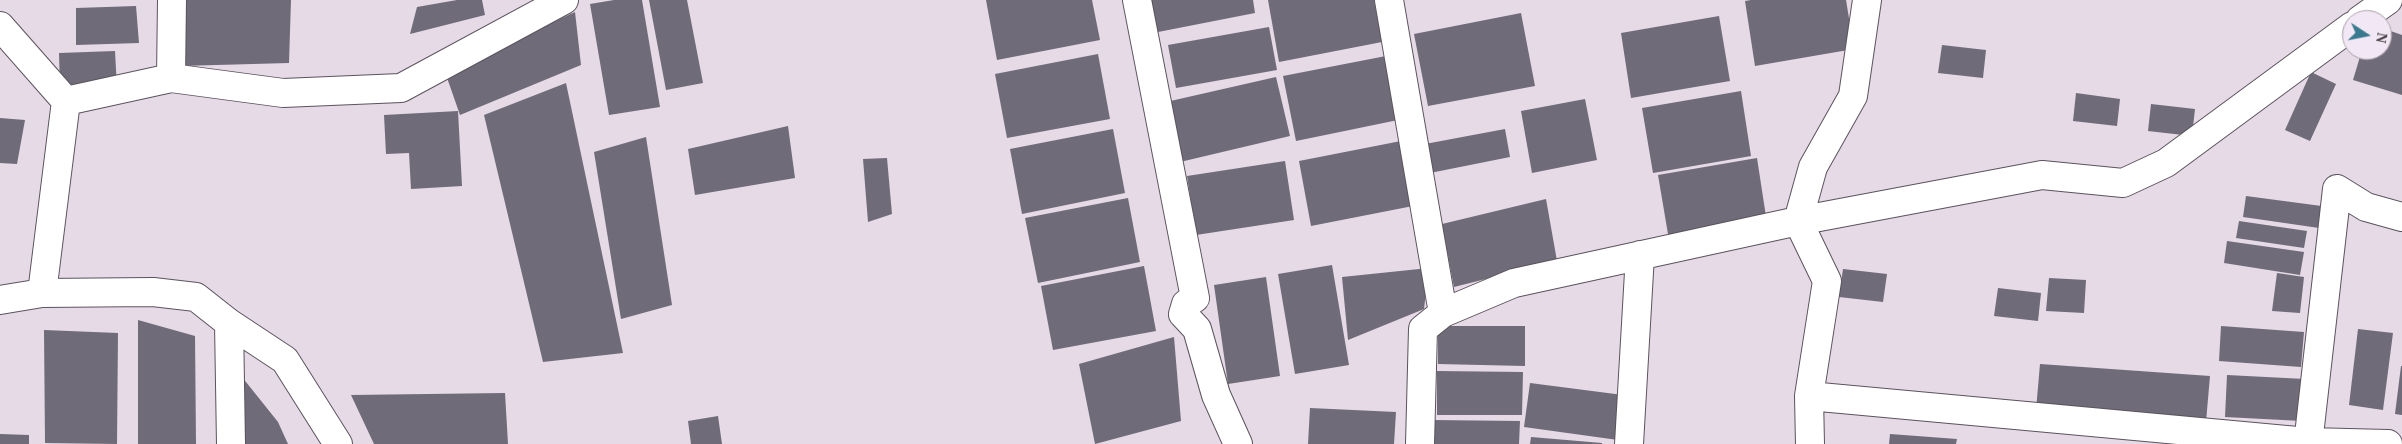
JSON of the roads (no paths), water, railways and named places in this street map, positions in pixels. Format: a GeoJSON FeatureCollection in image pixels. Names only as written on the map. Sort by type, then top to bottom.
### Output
{"type":"FeatureCollection","features":[{"type":"Feature","properties":{"kind":"street"},"geometry":{"type":"LineString","coordinates":[[171,78],[172,0]]}},
{"type":"Feature","properties":{"kind":"street"},"geometry":{"type":"LineString","coordinates":[[66,102],[171,78],[283,93],[401,88],[564,0]]}},
{"type":"Feature","properties":{"kind":"street"},"geometry":{"type":"LineString","coordinates":[[1137,0],[1195,298],[1186,304],[1183,314],[1197,329],[1216,395],[1238,444]]}},
{"type":"Feature","properties":{"kind":"street"},"geometry":{"type":"LineString","coordinates":[[1389,0],[1443,313]]}},
{"type":"Feature","properties":{"kind":"street"},"geometry":{"type":"LineString","coordinates":[[1810,444],[1809,396],[1827,280],[1798,220],[1814,166],[1852,96],[1867,0]]}},
{"type":"Feature","properties":{"kind":"street"},"geometry":{"type":"LineString","coordinates":[[2374,10],[2388,0]]}},
{"type":"Feature","properties":{"kind":"street"},"geometry":{"type":"LineString","coordinates":[[0,26],[66,102],[42,294]]}},
{"type":"Feature","properties":{"kind":"street"},"geometry":{"type":"LineString","coordinates":[[1420,444],[1423,329],[1443,313],[1514,283],[1798,220],[2042,176],[2124,183],[2166,164],[2342,33]]}},
{"type":"Feature","properties":{"kind":"street"},"geometry":{"type":"LineString","coordinates":[[2308,443],[2336,189],[2366,206],[2402,217]]}},
{"type":"Feature","properties":{"kind":"street"},"geometry":{"type":"LineString","coordinates":[[1629,444],[1640,255]]}},
{"type":"Feature","properties":{"kind":"street"},"geometry":{"type":"LineString","coordinates":[[0,300],[42,294],[153,292],[196,297],[229,323],[285,360],[338,444]]}},
{"type":"Feature","properties":{"kind":"street"},"geometry":{"type":"LineString","coordinates":[[229,323],[230,444]]}},
{"type":"Feature","properties":{"kind":"street"},"geometry":{"type":"LineString","coordinates":[[1809,396],[2308,443],[2388,444]]}}]}
